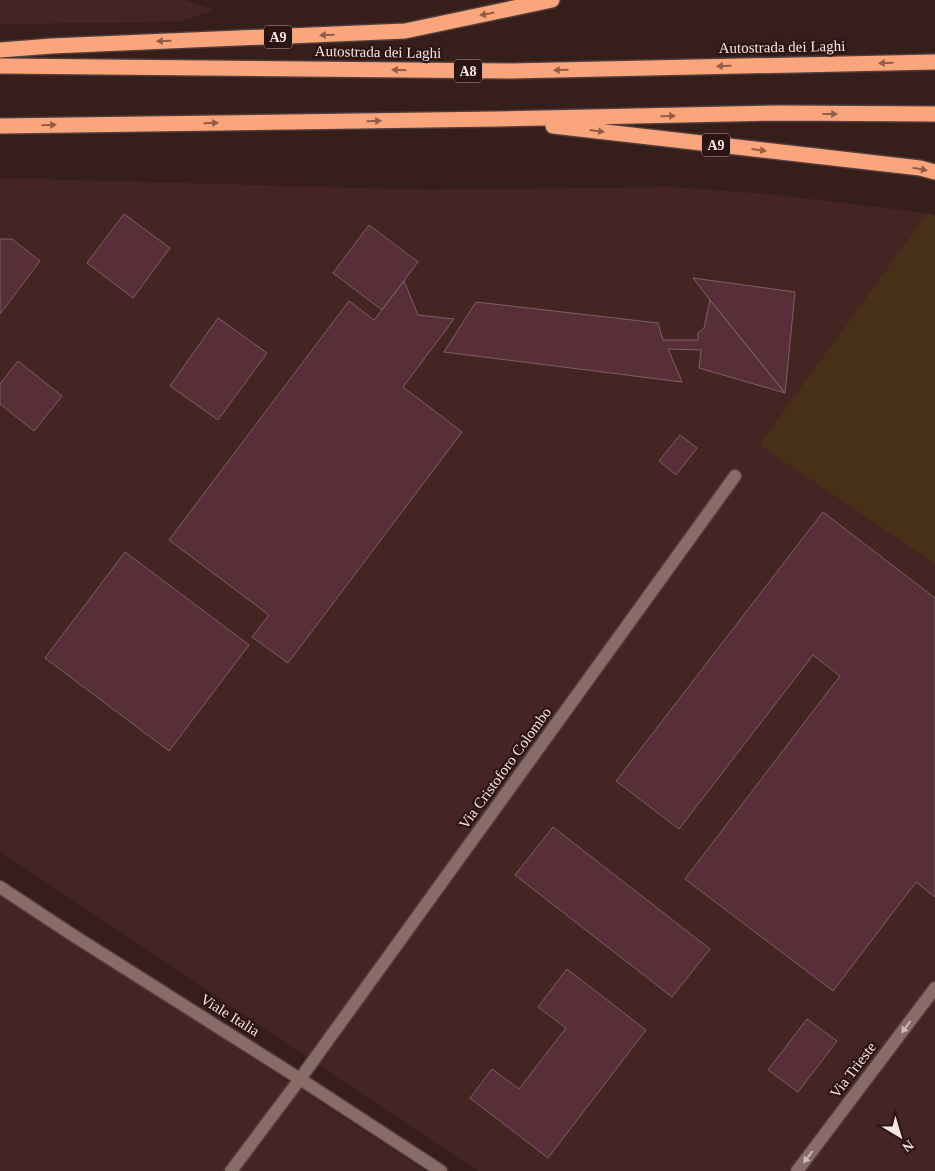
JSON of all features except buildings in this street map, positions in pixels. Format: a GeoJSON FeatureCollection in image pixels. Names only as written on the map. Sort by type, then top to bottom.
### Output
{"type":"FeatureCollection","features":[{"type":"Feature","properties":{"kind":"highway","name":"A9"},"geometry":{"type":"LineString","coordinates":[[0,50],[52,46],[405,31],[552,0]]}},
{"type":"Feature","properties":{"kind":"highway","name":"Autostrada dei Laghi"},"geometry":{"type":"LineString","coordinates":[[0,66],[510,71],[935,62]]}},
{"type":"Feature","properties":{"kind":"highway"},"geometry":{"type":"LineString","coordinates":[[0,126],[779,113],[935,114]]}},
{"type":"Feature","properties":{"kind":"highway","name":"A9"},"geometry":{"type":"LineString","coordinates":[[497,119],[910,167],[935,172]]}},
{"type":"Feature","properties":{"kind":"street","name":"Via Cristoforo Colombo"},"geometry":{"type":"LineString","coordinates":[[231,1171],[300,1079],[736,476]]}},
{"type":"Feature","properties":{"kind":"street","name":"Viale Italia"},"geometry":{"type":"LineString","coordinates":[[0,887],[441,1171]]}},
{"type":"Feature","properties":{"kind":"street","name":"Via Trieste"},"geometry":{"type":"LineString","coordinates":[[797,1171],[935,988]]}},
{"type":"Feature","properties":{"kind":"shaded area"},"geometry":{"type":"Polygon","coordinates":[[[0,0],[184,0],[214,10],[177,22],[0,24],[0,0]]]}},
{"type":"Feature","properties":{"kind":"shaded area"},"geometry":{"type":"Polygon","coordinates":[[[0,178],[432,190],[674,187],[768,194],[927,213],[759,445],[935,564],[935,1171],[478,1171],[0,852],[0,178]]]}},
{"type":"Feature","properties":{"kind":"shaded area"},"geometry":{"type":"Polygon","coordinates":[[[927,213],[935,215],[935,564],[759,445],[927,213]]]}},
{"type":"Feature","properties":{"kind":"shaded area"},"geometry":{"type":"Polygon","coordinates":[[[0,893],[425,1171],[0,1171],[0,893]]]}}]}
